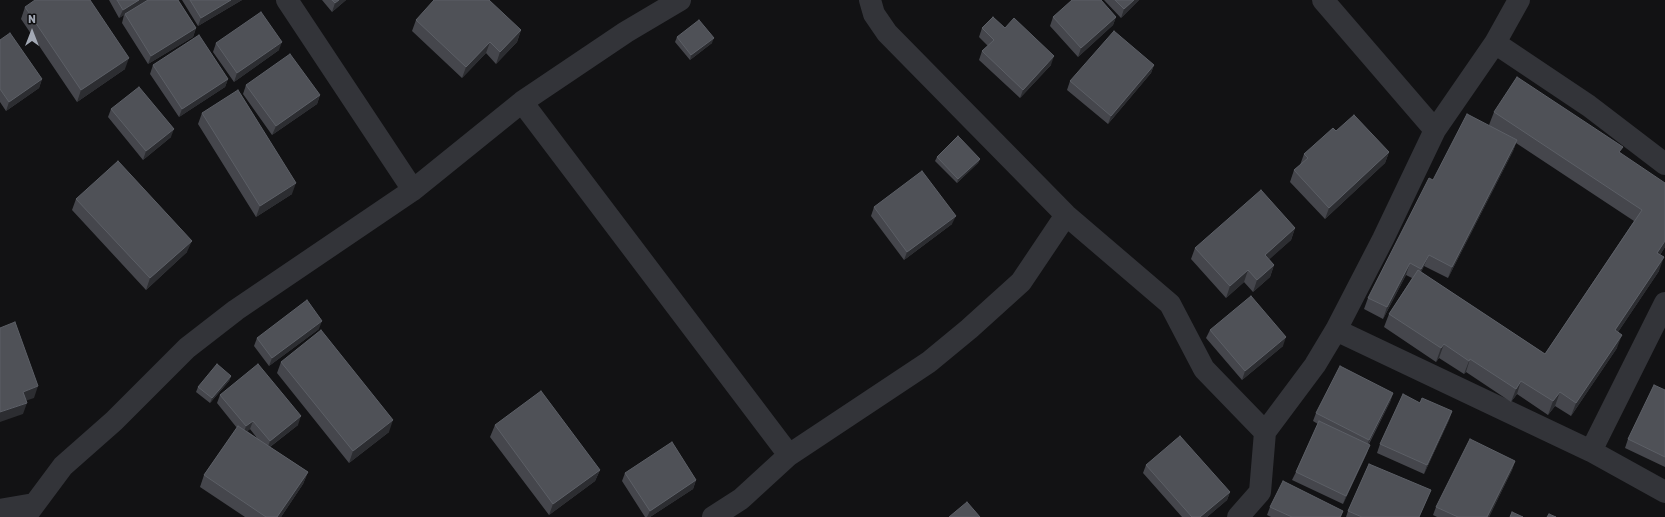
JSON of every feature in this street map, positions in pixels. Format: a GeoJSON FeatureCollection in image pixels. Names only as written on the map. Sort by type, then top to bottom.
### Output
{"type":"FeatureCollection","features":[{"type":"Feature","properties":{"kind":"street"},"geometry":{"type":"LineString","coordinates":[[287,0],[413,190]]}},
{"type":"Feature","properties":{"kind":"street"},"geometry":{"type":"LineString","coordinates":[[0,510],[30,511],[63,466],[114,420],[188,348],[236,310],[413,190],[522,102],[626,32],[680,0]]}},
{"type":"Feature","properties":{"kind":"street"},"geometry":{"type":"LineString","coordinates":[[870,0],[874,14],[886,33],[1066,215],[1170,304],[1204,369],[1265,432]]}},
{"type":"Feature","properties":{"kind":"street"},"geometry":{"type":"LineString","coordinates":[[1323,0],[1435,130]]}},
{"type":"Feature","properties":{"kind":"street"},"geometry":{"type":"LineString","coordinates":[[1238,517],[1260,492],[1265,432],[1315,365],[1336,330],[1383,239],[1435,130],[1496,43],[1519,0]]}},
{"type":"Feature","properties":{"kind":"street"},"geometry":{"type":"LineString","coordinates":[[1496,43],[1589,106],[1665,164]]}},
{"type":"Feature","properties":{"kind":"street"},"geometry":{"type":"LineString","coordinates":[[522,102],[789,455]]}},
{"type":"Feature","properties":{"kind":"street"},"geometry":{"type":"LineString","coordinates":[[713,517],[741,498],[789,455],[929,362],[969,329],[1021,282],[1066,215]]}},
{"type":"Feature","properties":{"kind":"street"},"geometry":{"type":"LineString","coordinates":[[1591,451],[1665,303]]}},
{"type":"Feature","properties":{"kind":"street"},"geometry":{"type":"LineString","coordinates":[[1336,330],[1591,451],[1665,492]]}},
{"type":"Feature","properties":{"kind":"building"},"geometry":{"type":"Polygon","coordinates":[[[35,0],[90,0],[129,58],[81,90],[25,7],[35,0]]]}},
{"type":"Feature","properties":{"kind":"building"},"geometry":{"type":"Polygon","coordinates":[[[117,0],[139,0],[123,10],[117,0]]]}},
{"type":"Feature","properties":{"kind":"building"},"geometry":{"type":"Polygon","coordinates":[[[148,0],[178,0],[196,28],[151,56],[125,14],[148,0]]]}},
{"type":"Feature","properties":{"kind":"building"},"geometry":{"type":"Polygon","coordinates":[[[190,0],[231,0],[201,18],[190,0]]]}},
{"type":"Feature","properties":{"kind":"building"},"geometry":{"type":"Polygon","coordinates":[[[332,0],[339,0],[335,3],[332,0]]]}},
{"type":"Feature","properties":{"kind":"building"},"geometry":{"type":"Polygon","coordinates":[[[434,0],[489,0],[521,30],[500,52],[490,42],[466,67],[416,20],[434,0]]]}},
{"type":"Feature","properties":{"kind":"building"},"geometry":{"type":"Polygon","coordinates":[[[1072,0],[1101,0],[1116,17],[1081,48],[1053,17],[1072,0]]]}},
{"type":"Feature","properties":{"kind":"building"},"geometry":{"type":"Polygon","coordinates":[[[1115,0],[1134,0],[1124,9],[1115,0]]]}},
{"type":"Feature","properties":{"kind":"building"},"geometry":{"type":"Polygon","coordinates":[[[261,12],[282,42],[237,73],[216,43],[261,12]]]}},
{"type":"Feature","properties":{"kind":"building"},"geometry":{"type":"Polygon","coordinates":[[[993,17],[1005,28],[1014,18],[1054,56],[1023,90],[982,51],[994,40],[982,28],[993,17]]]}},
{"type":"Feature","properties":{"kind":"building"},"geometry":{"type":"Polygon","coordinates":[[[699,20],[714,38],[691,55],[677,37],[699,20]]]}},
{"type":"Feature","properties":{"kind":"building"},"geometry":{"type":"Polygon","coordinates":[[[1114,31],[1154,65],[1111,116],[1070,81],[1114,31]]]}},
{"type":"Feature","properties":{"kind":"building"},"geometry":{"type":"Polygon","coordinates":[[[10,33],[42,79],[9,102],[0,89],[0,40],[10,33]]]}},
{"type":"Feature","properties":{"kind":"building"},"geometry":{"type":"Polygon","coordinates":[[[199,35],[228,79],[182,109],[153,65],[199,35]]]}},
{"type":"Feature","properties":{"kind":"building"},"geometry":{"type":"Polygon","coordinates":[[[290,54],[320,95],[276,126],[246,85],[290,54]]]}},
{"type":"Feature","properties":{"kind":"building"},"geometry":{"type":"Polygon","coordinates":[[[1517,77],[1623,147],[1619,152],[1665,183],[1665,241],[1657,253],[1664,257],[1615,330],[1622,335],[1576,403],[1560,392],[1553,401],[1521,381],[1516,389],[1444,344],[1441,348],[1389,314],[1418,270],[1545,354],[1642,210],[1494,112],[1517,77]]]}},
{"type":"Feature","properties":{"kind":"building"},"geometry":{"type":"Polygon","coordinates":[[[139,87],[174,129],[146,151],[111,109],[139,87]]]}},
{"type":"Feature","properties":{"kind":"building"},"geometry":{"type":"Polygon","coordinates":[[[238,90],[296,183],[260,206],[202,113],[238,90]]]}},
{"type":"Feature","properties":{"kind":"building"},"geometry":{"type":"Polygon","coordinates":[[[1467,114],[1517,140],[1452,267],[1429,255],[1421,269],[1410,263],[1387,307],[1368,298],[1429,178],[1433,180],[1467,114]]]}},
{"type":"Feature","properties":{"kind":"building"},"geometry":{"type":"Polygon","coordinates":[[[1354,115],[1389,152],[1329,208],[1294,170],[1308,158],[1304,154],[1333,128],[1336,131],[1354,115]]]}},
{"type":"Feature","properties":{"kind":"building"},"geometry":{"type":"Polygon","coordinates":[[[958,136],[980,159],[958,179],[937,157],[958,136]]]}},
{"type":"Feature","properties":{"kind":"building"},"geometry":{"type":"Polygon","coordinates":[[[118,161],[192,241],[150,278],[76,199],[118,161]]]}},
{"type":"Feature","properties":{"kind":"building"},"geometry":{"type":"Polygon","coordinates":[[[922,171],[956,216],[907,252],[874,207],[922,171]]]}},
{"type":"Feature","properties":{"kind":"building"},"geometry":{"type":"Polygon","coordinates":[[[1261,190],[1295,228],[1265,255],[1274,265],[1257,280],[1248,270],[1230,286],[1195,248],[1261,190]]]}},
{"type":"Feature","properties":{"kind":"building"},"geometry":{"type":"Polygon","coordinates":[[[1251,296],[1286,337],[1245,371],[1210,330],[1251,296]]]}},
{"type":"Feature","properties":{"kind":"building"},"geometry":{"type":"Polygon","coordinates":[[[307,300],[322,321],[272,358],[257,338],[307,300]]]}},
{"type":"Feature","properties":{"kind":"building"},"geometry":{"type":"Polygon","coordinates":[[[15,322],[38,386],[23,392],[27,403],[0,412],[0,328],[15,322]]]}},
{"type":"Feature","properties":{"kind":"building"},"geometry":{"type":"Polygon","coordinates":[[[321,330],[393,420],[353,451],[281,362],[321,330]]]}},
{"type":"Feature","properties":{"kind":"building"},"geometry":{"type":"Polygon","coordinates":[[[217,364],[231,376],[212,398],[198,387],[217,364]]]}},
{"type":"Feature","properties":{"kind":"building"},"geometry":{"type":"Polygon","coordinates":[[[258,364],[301,416],[270,441],[253,421],[246,426],[220,395],[258,364]]]}},
{"type":"Feature","properties":{"kind":"building"},"geometry":{"type":"Polygon","coordinates":[[[1340,366],[1393,393],[1369,440],[1316,413],[1340,366]]]}},
{"type":"Feature","properties":{"kind":"building"},"geometry":{"type":"Polygon","coordinates":[[[1654,385],[1665,390],[1665,457],[1628,439],[1654,385]]]}},
{"type":"Feature","properties":{"kind":"building"},"geometry":{"type":"Polygon","coordinates":[[[541,391],[600,470],[553,504],[495,425],[541,391]]]}},
{"type":"Feature","properties":{"kind":"building"},"geometry":{"type":"Polygon","coordinates":[[[1403,394],[1420,403],[1422,398],[1452,411],[1427,465],[1380,444],[1403,394]]]}},
{"type":"Feature","properties":{"kind":"building"},"geometry":{"type":"Polygon","coordinates":[[[1319,421],[1370,445],[1346,496],[1296,472],[1319,421]]]}},
{"type":"Feature","properties":{"kind":"building"},"geometry":{"type":"Polygon","coordinates":[[[238,426],[308,472],[277,517],[266,517],[204,475],[238,426]]]}},
{"type":"Feature","properties":{"kind":"building"},"geometry":{"type":"Polygon","coordinates":[[[1180,436],[1230,492],[1200,517],[1192,517],[1146,465],[1180,436]]]}},
{"type":"Feature","properties":{"kind":"building"},"geometry":{"type":"Polygon","coordinates":[[[1470,439],[1515,461],[1487,517],[1458,517],[1436,507],[1470,439]]]}},
{"type":"Feature","properties":{"kind":"building"},"geometry":{"type":"Polygon","coordinates":[[[672,442],[696,480],[650,511],[625,473],[672,442]]]}},
{"type":"Feature","properties":{"kind":"building"},"geometry":{"type":"Polygon","coordinates":[[[1369,464],[1431,490],[1419,517],[1362,517],[1348,511],[1369,464]]]}},
{"type":"Feature","properties":{"kind":"building"},"geometry":{"type":"Polygon","coordinates":[[[1283,481],[1343,511],[1340,517],[1292,517],[1270,507],[1283,481]]]}},
{"type":"Feature","properties":{"kind":"building"},"geometry":{"type":"Polygon","coordinates":[[[967,502],[980,517],[949,517],[967,502]]]}},
{"type":"Feature","properties":{"kind":"building"},"geometry":{"type":"Polygon","coordinates":[[[1512,512],[1523,517],[1510,517],[1512,512]]]}},
{"type":"Feature","properties":{"kind":"building"},"geometry":{"type":"Polygon","coordinates":[[[1549,514],[1556,517],[1547,517],[1549,514]]]}}]}
